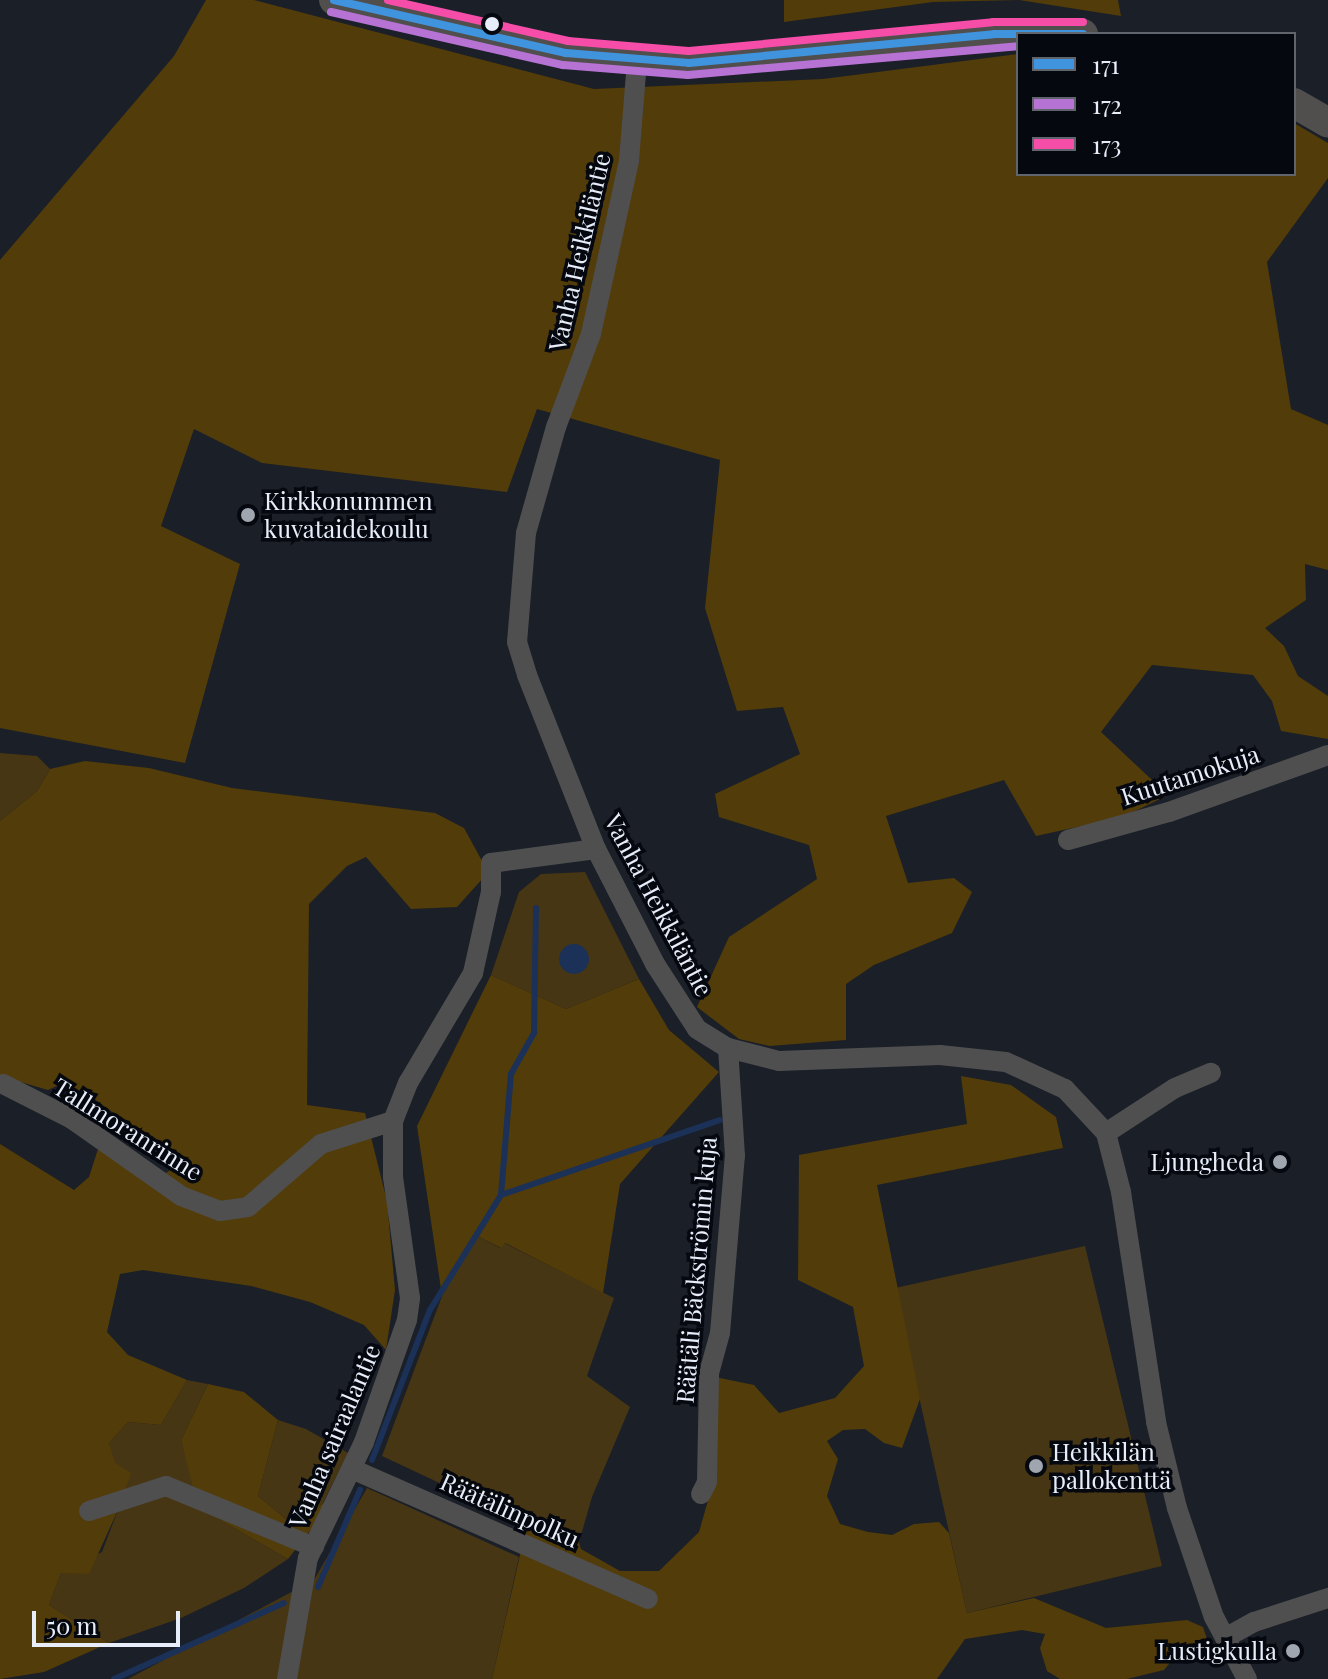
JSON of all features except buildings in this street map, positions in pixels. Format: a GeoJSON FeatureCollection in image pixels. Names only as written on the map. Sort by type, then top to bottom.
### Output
{"type":"FeatureCollection","features":[{"type":"Feature","properties":{"kind":"main road"},"geometry":{"type":"LineString","coordinates":[[334,0],[566,53],[637,61],[689,63],[1016,34]]}},
{"type":"Feature","properties":{"kind":"main road"},"geometry":{"type":"LineString","coordinates":[[1296,104],[1328,123]]}},
{"type":"Feature","properties":{"kind":"street","name":"Vanha Heikkiläntie"},"geometry":{"type":"LineString","coordinates":[[637,61],[629,161],[591,334],[556,427],[526,533],[517,642],[596,849],[689,1019],[728,1048],[779,1061],[940,1055],[1006,1062],[1065,1089],[1106,1133],[1121,1192],[1159,1436],[1177,1508],[1225,1638],[1247,1679]]}},
{"type":"Feature","properties":{"kind":"street","name":"Kuutamokuja"},"geometry":{"type":"LineString","coordinates":[[1068,840],[1169,812],[1328,755]]}},
{"type":"Feature","properties":{"kind":"street","name":"Vanha sairaalantie"},"geometry":{"type":"LineString","coordinates":[[287,1679],[314,1547],[352,1469],[401,1348],[410,1298],[393,1177],[393,1121],[408,1083],[473,973],[491,892],[491,863],[596,849]]}},
{"type":"Feature","properties":{"kind":"street","name":"Räätäli Bäckströmin kuja"},"geometry":{"type":"LineString","coordinates":[[701,1494],[707,1482],[709,1373],[720,1333],[735,1156],[728,1048]]}},
{"type":"Feature","properties":{"kind":"street"},"geometry":{"type":"LineString","coordinates":[[1106,1133],[1175,1088],[1211,1073]]}},
{"type":"Feature","properties":{"kind":"street","name":"Tallmoranrinne"},"geometry":{"type":"LineString","coordinates":[[3,1084],[72,1119],[181,1196],[220,1211],[248,1207],[321,1144],[393,1121]]}},
{"type":"Feature","properties":{"kind":"street","name":"Räätälinpolku"},"geometry":{"type":"LineString","coordinates":[[352,1469],[648,1599]]}},
{"type":"Feature","properties":{"kind":"street"},"geometry":{"type":"LineString","coordinates":[[89,1511],[166,1486],[314,1547]]}},
{"type":"Feature","properties":{"kind":"street"},"geometry":{"type":"LineString","coordinates":[[1225,1638],[1254,1622],[1328,1598]]}},
{"type":"Feature","properties":{"kind":"shaded area"},"geometry":{"type":"Polygon","coordinates":[[[206,0],[254,0],[594,89],[823,79],[1016,54],[1016,176],[1296,176],[1296,124],[1328,143],[1328,178],[1267,262],[1291,409],[1328,425],[1328,570],[1305,564],[1306,600],[1265,628],[1284,646],[1298,676],[1328,696],[1328,739],[1281,731],[1272,701],[1253,675],[1152,665],[1101,732],[1168,795],[1123,817],[1036,836],[1004,780],[886,816],[908,883],[954,878],[972,892],[952,933],[874,965],[846,984],[846,1040],[770,1046],[739,1039],[697,1007],[729,937],[817,879],[809,845],[719,817],[715,794],[800,754],[783,707],[737,711],[705,608],[720,460],[537,409],[507,492],[262,463],[194,429],[161,526],[240,564],[185,763],[0,728],[0,260],[174,56],[206,0]]]}},
{"type":"Feature","properties":{"kind":"shaded area"},"geometry":{"type":"Polygon","coordinates":[[[784,0],[1018,0],[933,2],[784,22],[784,0]]]}},
{"type":"Feature","properties":{"kind":"shaded area"},"geometry":{"type":"Polygon","coordinates":[[[1019,0],[1118,0],[1121,16],[1019,0]]]}},
{"type":"Feature","properties":{"kind":"shaded area"},"geometry":{"type":"Polygon","coordinates":[[[0,753],[37,756],[50,769],[37,791],[0,821],[0,753]]]}},
{"type":"Feature","properties":{"kind":"shaded area"},"geometry":{"type":"Polygon","coordinates":[[[85,761],[149,768],[232,788],[435,813],[464,828],[481,859],[484,877],[457,907],[411,909],[366,857],[347,866],[309,904],[307,1105],[365,1113],[387,1201],[395,1290],[386,1350],[364,1325],[310,1302],[251,1286],[143,1270],[120,1274],[107,1332],[128,1355],[187,1380],[161,1425],[128,1422],[109,1443],[115,1463],[131,1473],[118,1510],[89,1574],[61,1573],[49,1605],[109,1643],[44,1672],[0,1679],[0,1144],[74,1190],[89,1177],[98,1149],[166,1173],[181,1162],[86,1093],[61,1084],[48,1090],[0,1076],[0,821],[37,791],[50,769],[85,761]]]}},
{"type":"Feature","properties":{"kind":"shaded area"},"geometry":{"type":"Polygon","coordinates":[[[585,872],[639,979],[566,1009],[491,975],[519,892],[541,874],[585,872]]]}},
{"type":"Feature","properties":{"kind":"shaded area"},"geometry":{"type":"Polygon","coordinates":[[[491,975],[566,1009],[639,979],[669,1030],[719,1072],[620,1184],[603,1293],[505,1243],[501,1248],[475,1235],[442,1296],[417,1126],[491,975]]]}},
{"type":"Feature","properties":{"kind":"shaded area"},"geometry":{"type":"Polygon","coordinates":[[[961,1076],[1011,1085],[1056,1117],[1063,1148],[877,1185],[920,1399],[902,1448],[884,1443],[865,1429],[843,1430],[827,1441],[838,1459],[827,1496],[840,1524],[868,1532],[892,1535],[914,1524],[939,1522],[949,1533],[967,1613],[1034,1598],[1106,1628],[1187,1620],[1203,1627],[1207,1639],[1182,1648],[1164,1670],[1127,1679],[1060,1679],[1047,1671],[1040,1648],[1045,1634],[1022,1630],[965,1639],[937,1679],[492,1679],[527,1524],[579,1542],[581,1549],[620,1571],[659,1571],[699,1532],[713,1483],[715,1377],[754,1385],[779,1413],[835,1398],[864,1366],[853,1307],[798,1280],[799,1155],[967,1124],[961,1076]]]}},
{"type":"Feature","properties":{"kind":"shaded area"},"geometry":{"type":"Polygon","coordinates":[[[475,1235],[500,1248],[504,1243],[614,1298],[587,1376],[630,1407],[592,1497],[579,1542],[527,1524],[382,1456],[442,1296],[475,1235]]]}},
{"type":"Feature","properties":{"kind":"shaded area","name":"Heikkilän pallokenttä"},"geometry":{"type":"Polygon","coordinates":[[[1085,1246],[1162,1566],[967,1613],[895,1288],[1085,1246]]]}},
{"type":"Feature","properties":{"kind":"shaded area"},"geometry":{"type":"Polygon","coordinates":[[[187,1380],[208,1384],[181,1440],[186,1458],[225,1523],[288,1559],[244,1588],[181,1618],[109,1643],[49,1605],[61,1573],[102,1552],[118,1510],[109,1443],[128,1422],[161,1425],[187,1380]]]}},
{"type":"Feature","properties":{"kind":"shaded area"},"geometry":{"type":"Polygon","coordinates":[[[208,1384],[244,1392],[278,1420],[258,1496],[293,1525],[323,1503],[328,1508],[288,1559],[225,1523],[194,1491],[181,1440],[208,1384]]]}},
{"type":"Feature","properties":{"kind":"shaded area"},"geometry":{"type":"Polygon","coordinates":[[[278,1420],[306,1429],[348,1453],[323,1503],[293,1525],[258,1496],[278,1420]]]}},
{"type":"Feature","properties":{"kind":"shaded area"},"geometry":{"type":"Polygon","coordinates":[[[367,1488],[519,1557],[492,1679],[128,1679],[314,1580],[367,1488]]]}},
{"type":"Feature","properties":{"kind":"water"},"geometry":{"type":"Polygon","coordinates":[[[574,944],[585,948],[589,959],[585,970],[574,974],[563,970],[559,959],[563,948],[574,944]]]}},
{"type":"Feature","properties":{"kind":"waterway"},"geometry":{"type":"LineString","coordinates":[[501,1195],[511,1074],[534,1033],[536,908]]}},
{"type":"Feature","properties":{"kind":"waterway"},"geometry":{"type":"LineString","coordinates":[[372,1460],[430,1310],[501,1195],[720,1120]]}},
{"type":"Feature","properties":{"kind":"waterway"},"geometry":{"type":"LineString","coordinates":[[318,1587],[360,1490]]}},
{"type":"Feature","properties":{"kind":"waterway"},"geometry":{"type":"LineString","coordinates":[[114,1679],[284,1603]]}},
{"type":"Feature","properties":{"kind":"transit line","name":"171"},"geometry":{"type":"LineString","coordinates":[[334,0],[566,53],[689,63],[1016,34]]}},
{"type":"Feature","properties":{"kind":"transit line","name":"173"},"geometry":{"type":"LineString","coordinates":[[388,0],[568,41],[689,51],[993,22],[1083,22]]}},
{"type":"Feature","properties":{"kind":"transit line","name":"172"},"geometry":{"type":"LineString","coordinates":[[331,12],[563,65],[688,75],[1016,46]]}},
{"type":"Feature","properties":{"kind":"place","name":"Kirkkonummen kuvataidekoulu"},"geometry":{"type":"Point","coordinates":[248,515]}},
{"type":"Feature","properties":{"kind":"place","name":"Ljungheda"},"geometry":{"type":"Point","coordinates":[1280,1162]}},
{"type":"Feature","properties":{"kind":"place","name":"Heikkilän pallokenttä"},"geometry":{"type":"Point","coordinates":[1036,1466]}},
{"type":"Feature","properties":{"kind":"place","name":"Lustigkulla"},"geometry":{"type":"Point","coordinates":[1293,1651]}}]}
